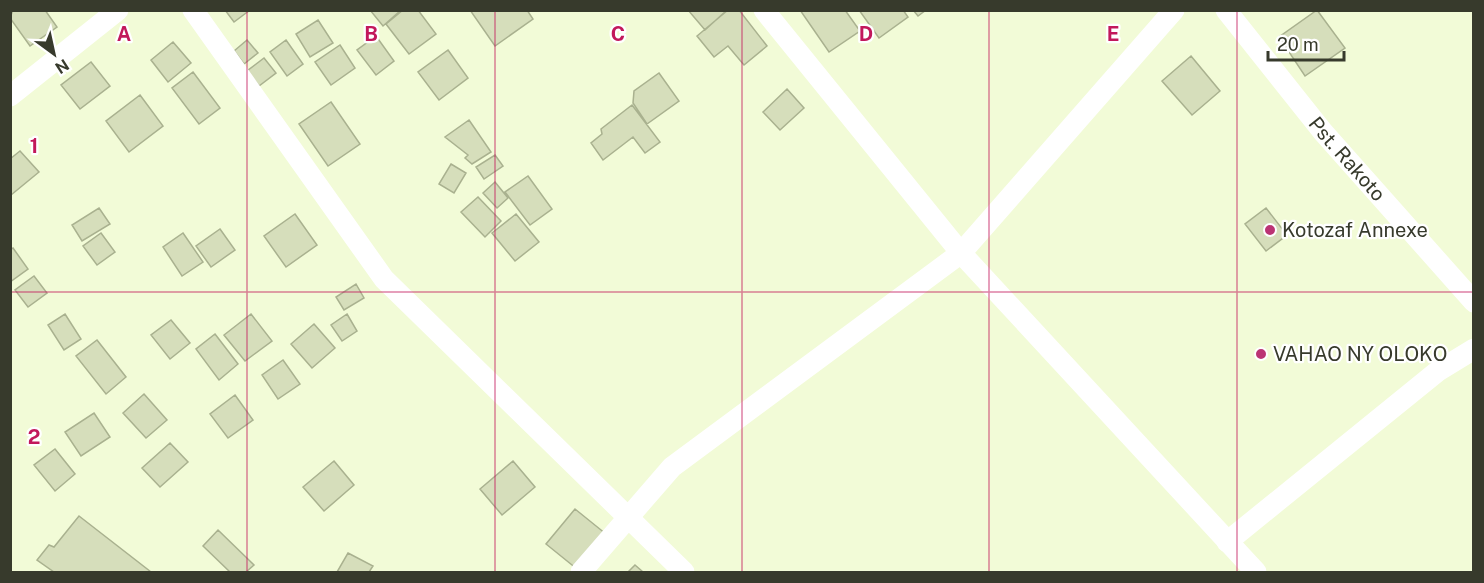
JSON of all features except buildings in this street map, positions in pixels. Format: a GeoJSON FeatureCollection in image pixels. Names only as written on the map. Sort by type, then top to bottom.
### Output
{"type":"FeatureCollection","features":[{"type":"Feature","properties":{"kind":"street"},"geometry":{"type":"LineString","coordinates":[[10,96],[118,10]]}},
{"type":"Feature","properties":{"kind":"street"},"geometry":{"type":"LineString","coordinates":[[193,10],[384,279],[684,573]]}},
{"type":"Feature","properties":{"kind":"street"},"geometry":{"type":"LineString","coordinates":[[764,10],[961,253],[1256,573]]}},
{"type":"Feature","properties":{"kind":"street"},"geometry":{"type":"LineString","coordinates":[[581,573],[672,468],[961,253],[1174,10]]}},
{"type":"Feature","properties":{"kind":"street","name":"Pst. Rakoto"},"geometry":{"type":"LineString","coordinates":[[1226,10],[1323,132],[1473,302]]}},
{"type":"Feature","properties":{"kind":"street"},"geometry":{"type":"LineString","coordinates":[[1227,542],[1438,371],[1473,349]]}},
{"type":"Feature","properties":{"kind":"place","name":"Kotozaf Annexe"},"geometry":{"type":"Point","coordinates":[1270,230]}},
{"type":"Feature","properties":{"kind":"place","name":"VAHAO NY OLOKO"},"geometry":{"type":"Point","coordinates":[1261,354]}}]}
